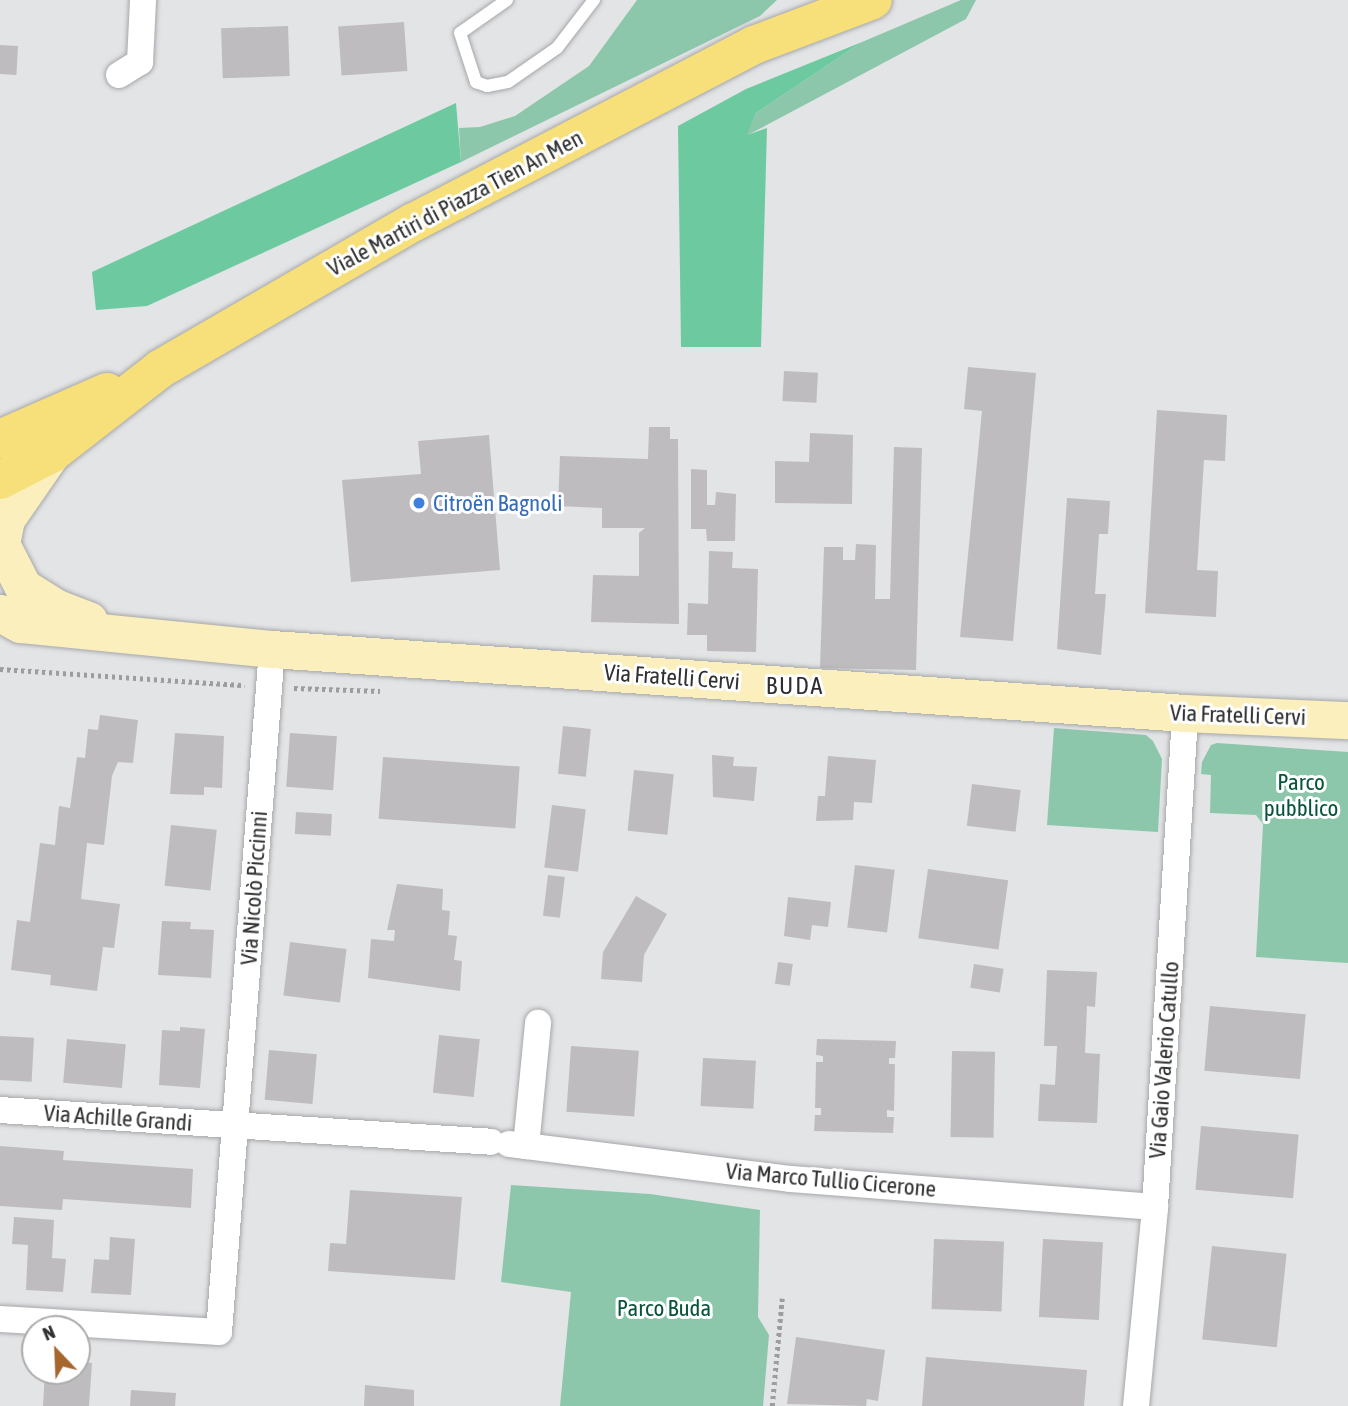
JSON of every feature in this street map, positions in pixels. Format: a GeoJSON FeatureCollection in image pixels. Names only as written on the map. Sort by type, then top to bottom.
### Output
{"type":"FeatureCollection","features":[{"type":"Feature","properties":{"kind":"main road","name":"Viale Martiri di Piazza Tien An Men"},"geometry":{"type":"LineString","coordinates":[[754,45],[796,0]]}},
{"type":"Feature","properties":{"kind":"main road","name":"Viale Martiri di Piazza Tien An Men"},"geometry":{"type":"LineString","coordinates":[[0,439],[160,369],[414,222],[754,45],[873,0]]}},
{"type":"Feature","properties":{"kind":"main road","name":"Viale Martiri di Piazza Tien An Men"},"geometry":{"type":"LineString","coordinates":[[0,480],[51,454],[160,369]]}},
{"type":"Feature","properties":{"kind":"main road","name":"Via Fratelli Cervi"},"geometry":{"type":"LineString","coordinates":[[51,454],[6,519],[1,544],[5,559],[23,586],[57,608],[123,632]]}},
{"type":"Feature","properties":{"kind":"main road","name":"Via Fratelli Cervi"},"geometry":{"type":"LineString","coordinates":[[0,613],[20,624],[123,632],[272,649],[1185,713],[1348,720]]}},
{"type":"Feature","properties":{"kind":"main road","name":"Via Fratelli Cervi"},"geometry":{"type":"LineString","coordinates":[[0,637],[123,632]]}},
{"type":"Feature","properties":{"kind":"street"},"geometry":{"type":"LineString","coordinates":[[119,75],[140,62],[143,0]]}},
{"type":"Feature","properties":{"kind":"street","name":"Via Nicolò Piccinni"},"geometry":{"type":"LineString","coordinates":[[0,1319],[219,1332],[272,649]]}},
{"type":"Feature","properties":{"kind":"street","name":"Via Gaio Valerio Catullo"},"geometry":{"type":"LineString","coordinates":[[1136,1406],[1155,1207],[1185,713]]}},
{"type":"Feature","properties":{"kind":"street"},"geometry":{"type":"LineString","coordinates":[[236,1127],[509,1144],[538,1023]]}},
{"type":"Feature","properties":{"kind":"street","name":"Via Achille Grandi"},"geometry":{"type":"LineString","coordinates":[[0,1110],[236,1127]]}},
{"type":"Feature","properties":{"kind":"street","name":"Via Marco Tullio Cicerone"},"geometry":{"type":"LineString","coordinates":[[509,1144],[791,1179],[1155,1207]]}},
{"type":"Feature","properties":{"kind":"lane"},"geometry":{"type":"LineString","coordinates":[[507,0],[460,33],[476,82],[486,86],[508,82],[557,48],[594,0]]}},
{"type":"Feature","properties":{"kind":"path"},"geometry":{"type":"LineString","coordinates":[[772,1406],[782,1298]]}},
{"type":"Feature","properties":{"kind":"green space"},"geometry":{"type":"Polygon","coordinates":[[[637,0],[777,0],[760,16],[461,162],[459,128],[480,127],[515,116],[589,66],[637,0]]]}},
{"type":"Feature","properties":{"kind":"green space"},"geometry":{"type":"Polygon","coordinates":[[[961,0],[976,0],[966,19],[746,136],[756,113],[862,42],[961,0]]]}},
{"type":"Feature","properties":{"kind":"green space"},"geometry":{"type":"Polygon","coordinates":[[[862,42],[756,113],[747,135],[767,128],[761,347],[681,347],[678,126],[746,89],[862,42]]]}},
{"type":"Feature","properties":{"kind":"green space"},"geometry":{"type":"Polygon","coordinates":[[[456,103],[461,162],[147,306],[96,310],[92,272],[456,103]]]}},
{"type":"Feature","properties":{"kind":"green space"},"geometry":{"type":"Polygon","coordinates":[[[1054,728],[1146,735],[1153,741],[1162,759],[1158,832],[1047,825],[1054,728]]]}},
{"type":"Feature","properties":{"kind":"green space","name":"Parco pubblico"},"geometry":{"type":"Polygon","coordinates":[[[1217,743],[1348,752],[1348,963],[1256,957],[1263,824],[1256,815],[1210,813],[1211,775],[1201,774],[1202,762],[1211,745],[1217,743]]]}},
{"type":"Feature","properties":{"kind":"green space","name":"Parco Buda"},"geometry":{"type":"Polygon","coordinates":[[[511,1185],[650,1194],[760,1210],[758,1317],[769,1335],[763,1406],[560,1406],[571,1292],[501,1282],[511,1185]]]}},
{"type":"Feature","properties":{"kind":"building"},"geometry":{"type":"Polygon","coordinates":[[[404,22],[407,71],[342,75],[338,27],[404,22]]]}},
{"type":"Feature","properties":{"kind":"building"},"geometry":{"type":"Polygon","coordinates":[[[288,26],[290,76],[223,78],[221,28],[288,26]]]}},
{"type":"Feature","properties":{"kind":"building"},"geometry":{"type":"Polygon","coordinates":[[[0,45],[18,46],[16,75],[0,74],[0,45]]]}},
{"type":"Feature","properties":{"kind":"building"},"geometry":{"type":"Polygon","coordinates":[[[968,367],[1036,373],[1013,641],[960,637],[982,411],[964,409],[968,367]]]}},
{"type":"Feature","properties":{"kind":"building"},"geometry":{"type":"Polygon","coordinates":[[[784,371],[818,373],[816,403],[782,401],[784,371]]]}},
{"type":"Feature","properties":{"kind":"building"},"geometry":{"type":"Polygon","coordinates":[[[1157,410],[1227,415],[1225,461],[1204,460],[1197,570],[1218,571],[1216,617],[1145,613],[1157,410]]]}},
{"type":"Feature","properties":{"kind":"building"},"geometry":{"type":"Polygon","coordinates":[[[649,427],[670,427],[670,439],[678,439],[679,624],[591,622],[593,575],[639,576],[639,533],[645,528],[602,528],[602,508],[558,506],[560,456],[648,459],[649,427]]]}},
{"type":"Feature","properties":{"kind":"building"},"geometry":{"type":"Polygon","coordinates":[[[810,433],[853,435],[852,504],[775,503],[775,461],[809,462],[810,433]]]}},
{"type":"Feature","properties":{"kind":"building","name":"Citroën Bagnoli"},"geometry":{"type":"Polygon","coordinates":[[[489,435],[500,570],[351,582],[342,480],[421,474],[418,441],[489,435]]]}},
{"type":"Feature","properties":{"kind":"building"},"geometry":{"type":"Polygon","coordinates":[[[894,447],[922,448],[916,670],[820,668],[824,547],[843,547],[843,560],[855,560],[856,544],[876,545],[875,599],[890,599],[894,447]]]}},
{"type":"Feature","properties":{"kind":"building"},"geometry":{"type":"Polygon","coordinates":[[[691,469],[707,470],[707,505],[715,505],[716,492],[736,494],[735,541],[707,541],[706,529],[691,529],[691,469]]]}},
{"type":"Feature","properties":{"kind":"building"},"geometry":{"type":"Polygon","coordinates":[[[1067,498],[1110,501],[1108,534],[1099,534],[1095,594],[1106,594],[1101,655],[1057,649],[1067,498]]]}},
{"type":"Feature","properties":{"kind":"building"},"geometry":{"type":"Polygon","coordinates":[[[709,551],[733,552],[732,568],[758,569],[756,652],[707,651],[707,635],[687,635],[688,603],[708,604],[709,551]]]}},
{"type":"Feature","properties":{"kind":"building"},"geometry":{"type":"Polygon","coordinates":[[[100,715],[138,720],[133,763],[118,762],[112,776],[104,845],[87,843],[81,899],[120,904],[114,948],[103,947],[97,991],[50,985],[51,975],[11,970],[17,920],[30,922],[40,843],[55,845],[59,806],[70,808],[77,757],[85,758],[88,729],[98,730],[100,715]]]}},
{"type":"Feature","properties":{"kind":"building"},"geometry":{"type":"Polygon","coordinates":[[[563,726],[591,729],[586,777],[558,774],[563,726]]]}},
{"type":"Feature","properties":{"kind":"building"},"geometry":{"type":"Polygon","coordinates":[[[175,733],[224,736],[222,788],[204,787],[204,795],[170,794],[175,733]]]}},
{"type":"Feature","properties":{"kind":"building"},"geometry":{"type":"Polygon","coordinates":[[[290,733],[337,736],[333,790],[286,787],[290,733]]]}},
{"type":"Feature","properties":{"kind":"building"},"geometry":{"type":"Polygon","coordinates":[[[712,755],[734,757],[733,766],[757,767],[754,801],[713,797],[712,755]]]}},
{"type":"Feature","properties":{"kind":"building"},"geometry":{"type":"Polygon","coordinates":[[[828,756],[876,760],[872,803],[854,802],[853,820],[816,821],[818,796],[825,796],[828,756]]]}},
{"type":"Feature","properties":{"kind":"building"},"geometry":{"type":"Polygon","coordinates":[[[383,757],[520,767],[515,828],[379,819],[383,757]]]}},
{"type":"Feature","properties":{"kind":"building"},"geometry":{"type":"Polygon","coordinates":[[[634,770],[674,774],[667,835],[628,831],[634,770]]]}},
{"type":"Feature","properties":{"kind":"building"},"geometry":{"type":"Polygon","coordinates":[[[972,784],[1021,790],[1016,832],[967,826],[972,784]]]}},
{"type":"Feature","properties":{"kind":"building"},"geometry":{"type":"Polygon","coordinates":[[[552,805],[586,809],[578,872],[544,868],[552,805]]]}},
{"type":"Feature","properties":{"kind":"building"},"geometry":{"type":"Polygon","coordinates":[[[296,812],[332,814],[331,836],[295,834],[296,812]]]}},
{"type":"Feature","properties":{"kind":"building"},"geometry":{"type":"Polygon","coordinates":[[[171,825],[217,830],[210,890],[165,886],[171,825]]]}},
{"type":"Feature","properties":{"kind":"building"},"geometry":{"type":"Polygon","coordinates":[[[855,865],[895,870],[887,932],[847,928],[855,865]]]}},
{"type":"Feature","properties":{"kind":"building"},"geometry":{"type":"Polygon","coordinates":[[[928,869],[1008,880],[998,950],[918,938],[928,869]]]}},
{"type":"Feature","properties":{"kind":"building"},"geometry":{"type":"Polygon","coordinates":[[[548,875],[565,877],[560,918],[543,916],[548,875]]]}},
{"type":"Feature","properties":{"kind":"building"},"geometry":{"type":"Polygon","coordinates":[[[397,884],[443,889],[442,910],[450,911],[448,935],[457,936],[454,960],[462,961],[460,991],[368,978],[371,939],[394,941],[395,930],[387,930],[397,884]]]}},
{"type":"Feature","properties":{"kind":"building"},"geometry":{"type":"Polygon","coordinates":[[[636,896],[667,914],[644,955],[642,982],[601,979],[603,952],[636,896]]]}},
{"type":"Feature","properties":{"kind":"building"},"geometry":{"type":"Polygon","coordinates":[[[788,897],[831,902],[828,927],[812,925],[810,940],[784,936],[788,897]]]}},
{"type":"Feature","properties":{"kind":"building"},"geometry":{"type":"Polygon","coordinates":[[[162,921],[191,922],[190,929],[214,930],[211,978],[158,975],[162,921]]]}},
{"type":"Feature","properties":{"kind":"building"},"geometry":{"type":"Polygon","coordinates":[[[290,942],[347,949],[340,1003],[283,996],[290,942]]]}},
{"type":"Feature","properties":{"kind":"building"},"geometry":{"type":"Polygon","coordinates":[[[778,962],[793,964],[790,986],[775,984],[778,962]]]}},
{"type":"Feature","properties":{"kind":"building"},"geometry":{"type":"Polygon","coordinates":[[[974,964],[1004,969],[1000,992],[970,988],[974,964]]]}},
{"type":"Feature","properties":{"kind":"building"},"geometry":{"type":"Polygon","coordinates":[[[1047,970],[1097,972],[1095,1007],[1087,1006],[1085,1053],[1100,1054],[1097,1123],[1038,1121],[1040,1084],[1055,1085],[1057,1046],[1044,1046],[1047,970]]]}},
{"type":"Feature","properties":{"kind":"building"},"geometry":{"type":"Polygon","coordinates":[[[1210,1006],[1306,1014],[1300,1079],[1204,1071],[1210,1006]]]}},
{"type":"Feature","properties":{"kind":"building"},"geometry":{"type":"Polygon","coordinates":[[[180,1027],[205,1029],[200,1088],[159,1085],[162,1030],[180,1031],[180,1027]]]}},
{"type":"Feature","properties":{"kind":"building"},"geometry":{"type":"Polygon","coordinates":[[[439,1035],[480,1039],[474,1097],[433,1093],[439,1035]]]}},
{"type":"Feature","properties":{"kind":"building"},"geometry":{"type":"Polygon","coordinates":[[[0,1036],[34,1038],[32,1082],[0,1080],[0,1036]]]}},
{"type":"Feature","properties":{"kind":"building"},"geometry":{"type":"Polygon","coordinates":[[[67,1039],[126,1044],[122,1088],[63,1083],[67,1039]]]}},
{"type":"Feature","properties":{"kind":"building"},"geometry":{"type":"Polygon","coordinates":[[[817,1039],[896,1041],[895,1058],[889,1058],[889,1064],[895,1064],[894,1111],[887,1110],[887,1117],[894,1117],[893,1133],[814,1131],[815,1115],[821,1115],[821,1108],[815,1108],[816,1062],[823,1062],[823,1056],[816,1055],[817,1039]]]}},
{"type":"Feature","properties":{"kind":"building"},"geometry":{"type":"Polygon","coordinates":[[[571,1046],[639,1051],[634,1117],[566,1112],[571,1046]]]}},
{"type":"Feature","properties":{"kind":"building"},"geometry":{"type":"Polygon","coordinates":[[[269,1050],[317,1054],[312,1104],[265,1100],[269,1050]]]}},
{"type":"Feature","properties":{"kind":"building"},"geometry":{"type":"Polygon","coordinates":[[[952,1051],[995,1052],[993,1138],[950,1137],[952,1051]]]}},
{"type":"Feature","properties":{"kind":"building"},"geometry":{"type":"Polygon","coordinates":[[[703,1058],[756,1061],[753,1109],[700,1106],[703,1058]]]}},
{"type":"Feature","properties":{"kind":"building"},"geometry":{"type":"Polygon","coordinates":[[[1201,1126],[1299,1135],[1293,1198],[1195,1190],[1201,1126]]]}},
{"type":"Feature","properties":{"kind":"building"},"geometry":{"type":"Polygon","coordinates":[[[0,1146],[64,1151],[63,1160],[193,1169],[191,1208],[63,1199],[62,1210],[0,1206],[0,1146]]]}},
{"type":"Feature","properties":{"kind":"building"},"geometry":{"type":"Polygon","coordinates":[[[350,1190],[462,1197],[455,1280],[328,1271],[330,1243],[346,1244],[350,1190]]]}},
{"type":"Feature","properties":{"kind":"building"},"geometry":{"type":"Polygon","coordinates":[[[14,1217],[54,1220],[52,1258],[66,1259],[63,1292],[26,1290],[28,1245],[12,1244],[14,1217]]]}},
{"type":"Feature","properties":{"kind":"building"},"geometry":{"type":"Polygon","coordinates":[[[110,1237],[135,1239],[131,1295],[91,1293],[94,1259],[109,1260],[110,1237]]]}},
{"type":"Feature","properties":{"kind":"building"},"geometry":{"type":"Polygon","coordinates":[[[934,1239],[1004,1241],[1002,1311],[932,1309],[934,1239]]]}},
{"type":"Feature","properties":{"kind":"building"},"geometry":{"type":"Polygon","coordinates":[[[1043,1239],[1103,1242],[1099,1320],[1039,1317],[1043,1239]]]}},
{"type":"Feature","properties":{"kind":"building"},"geometry":{"type":"Polygon","coordinates":[[[1212,1246],[1287,1254],[1277,1347],[1202,1339],[1212,1246]]]}},
{"type":"Feature","properties":{"kind":"building"},"geometry":{"type":"Polygon","coordinates":[[[796,1337],[885,1350],[878,1401],[867,1399],[866,1406],[787,1404],[796,1337]]]}},
{"type":"Feature","properties":{"kind":"building"},"geometry":{"type":"Polygon","coordinates":[[[926,1357],[1087,1370],[1084,1406],[922,1406],[926,1357]]]}},
{"type":"Feature","properties":{"kind":"building"},"geometry":{"type":"Polygon","coordinates":[[[44,1385],[90,1385],[89,1406],[43,1406],[44,1385]]]}},
{"type":"Feature","properties":{"kind":"building"},"geometry":{"type":"Polygon","coordinates":[[[365,1385],[414,1390],[414,1406],[364,1406],[365,1385]]]}},
{"type":"Feature","properties":{"kind":"building"},"geometry":{"type":"Polygon","coordinates":[[[131,1390],[176,1393],[175,1406],[130,1406],[131,1390]]]}},
{"type":"Feature","properties":{"kind":"place","name":"Citroën Bagnoli"},"geometry":{"type":"Point","coordinates":[419,503]}},
{"type":"Feature","properties":{"kind":"district","name":"BUDA"},"geometry":{"type":"Point","coordinates":[795,686]}}]}
